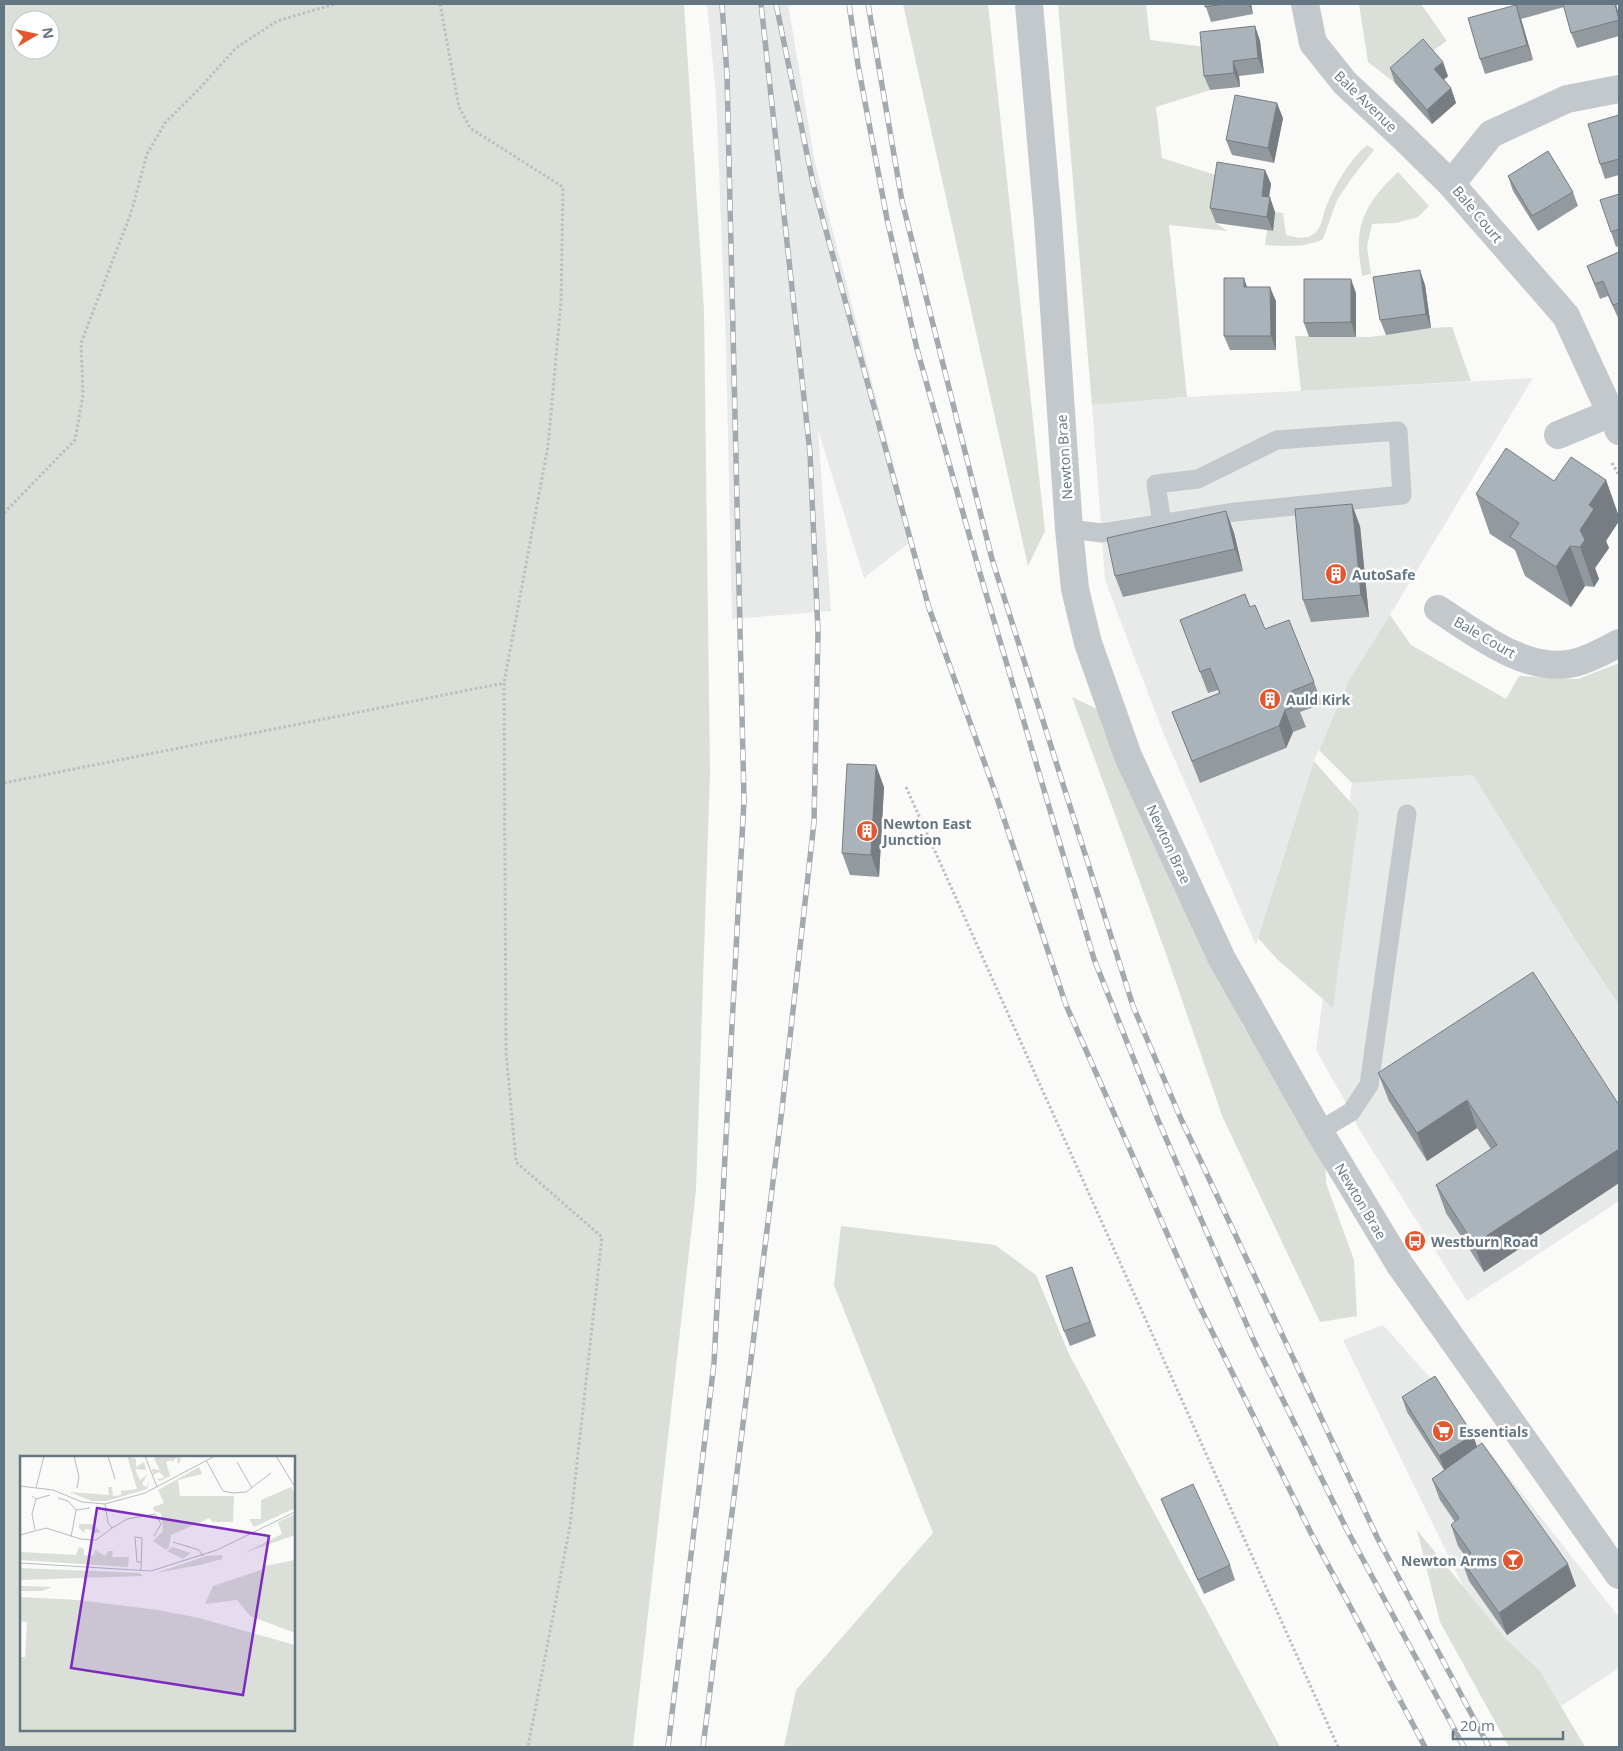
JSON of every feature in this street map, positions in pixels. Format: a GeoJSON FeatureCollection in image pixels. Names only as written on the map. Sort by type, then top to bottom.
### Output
{"type":"FeatureCollection","features":[{"type":"Feature","properties":{"kind":"street","name":"Newton Brae"},"geometry":{"type":"LineString","coordinates":[[1029,4],[1048,220],[1069,529],[1075,589],[1088,643],[1128,756],[1221,957],[1318,1131],[1400,1265],[1619,1575]]}},
{"type":"Feature","properties":{"kind":"street","name":"Bale Avenue"},"geometry":{"type":"LineString","coordinates":[[1305,4],[1313,43],[1345,83],[1451,184]]}},
{"type":"Feature","properties":{"kind":"street","name":"Bale Court"},"geometry":{"type":"LineString","coordinates":[[1558,435],[1615,422],[1566,316],[1451,184],[1491,134],[1567,99],[1619,89]]}},
{"type":"Feature","properties":{"kind":"street","name":"Bale Court"},"geometry":{"type":"LineString","coordinates":[[1438,609],[1514,655],[1531,662],[1573,664],[1601,653],[1619,643]]}},
{"type":"Feature","properties":{"kind":"lane"},"geometry":{"type":"LineString","coordinates":[[1069,529],[1102,532],[1236,512],[1402,495],[1398,431],[1277,440],[1198,480],[1156,484],[1162,523]]}},
{"type":"Feature","properties":{"kind":"lane"},"geometry":{"type":"LineString","coordinates":[[1318,1131],[1351,1112],[1369,1085],[1407,814]]}},
{"type":"Feature","properties":{"kind":"path"},"geometry":{"type":"LineString","coordinates":[[4,513],[75,440],[83,395],[81,343],[131,213],[147,154],[165,123],[236,48],[277,22],[335,4]]}},
{"type":"Feature","properties":{"kind":"path"},"geometry":{"type":"LineString","coordinates":[[440,4],[459,107],[470,128],[563,187],[561,302],[548,446],[504,682],[506,1052],[516,1162],[602,1237],[570,1526],[528,1747]]}},
{"type":"Feature","properties":{"kind":"path"},"geometry":{"type":"LineString","coordinates":[[1608,456],[1619,475]]}},
{"type":"Feature","properties":{"kind":"path"},"geometry":{"type":"LineString","coordinates":[[4,783],[504,682]]}},
{"type":"Feature","properties":{"kind":"path"},"geometry":{"type":"LineString","coordinates":[[906,786],[1338,1747]]}},
{"type":"Feature","properties":{"kind":"shaded area"},"geometry":{"type":"Polygon","coordinates":[[[4,4],[684,4],[704,310],[710,773],[696,1190],[633,1747],[4,1747],[4,4]]]}},
{"type":"Feature","properties":{"kind":"shaded area"},"geometry":{"type":"Polygon","coordinates":[[[707,4],[788,4],[815,163],[913,540],[864,578],[818,430],[831,611],[732,619],[726,344],[716,95],[707,4]]]}},
{"type":"Feature","properties":{"kind":"shaded area"},"geometry":{"type":"Polygon","coordinates":[[[903,4],[988,4],[1045,531],[1028,566],[903,4]]]}},
{"type":"Feature","properties":{"kind":"shaded area"},"geometry":{"type":"Polygon","coordinates":[[[1058,4],[1146,4],[1150,40],[1205,47],[1210,90],[1156,107],[1162,158],[1222,177],[1216,223],[1227,231],[1169,225],[1187,397],[1092,405],[1058,4]]]}},
{"type":"Feature","properties":{"kind":"shaded area"},"geometry":{"type":"Polygon","coordinates":[[[1359,4],[1421,4],[1447,41],[1428,54],[1395,83],[1368,62],[1359,4]]]}},
{"type":"Feature","properties":{"kind":"shaded area"},"geometry":{"type":"Polygon","coordinates":[[[1367,145],[1374,150],[1337,200],[1323,239],[1302,245],[1265,245],[1267,230],[1273,231],[1275,212],[1283,213],[1286,235],[1306,237],[1313,235],[1320,227],[1326,207],[1348,165],[1367,145]]]}},
{"type":"Feature","properties":{"kind":"shaded area"},"geometry":{"type":"Polygon","coordinates":[[[1398,172],[1429,206],[1418,217],[1396,223],[1372,224],[1367,247],[1371,274],[1362,276],[1359,245],[1363,220],[1371,202],[1398,172]]]}},
{"type":"Feature","properties":{"kind":"shaded area"},"geometry":{"type":"Polygon","coordinates":[[[1452,327],[1471,381],[1301,391],[1295,336],[1371,337],[1431,328],[1452,327]]]}},
{"type":"Feature","properties":{"kind":"shaded area"},"geometry":{"type":"Polygon","coordinates":[[[1533,378],[1349,680],[1314,761],[1256,945],[1164,735],[1105,580],[1092,405],[1187,397],[1533,378]]]}},
{"type":"Feature","properties":{"kind":"shaded area"},"geometry":{"type":"Polygon","coordinates":[[[1390,615],[1411,645],[1506,699],[1519,676],[1578,679],[1619,663],[1619,1005],[1573,936],[1473,775],[1352,783],[1319,750],[1349,680],[1390,615]]]}},
{"type":"Feature","properties":{"kind":"shaded area"},"geometry":{"type":"Polygon","coordinates":[[[1072,697],[1097,709],[1171,874],[1242,1024],[1325,1156],[1326,1183],[1354,1260],[1357,1316],[1320,1322],[1223,1118],[1165,951],[1072,697]]]}},
{"type":"Feature","properties":{"kind":"shaded area"},"geometry":{"type":"Polygon","coordinates":[[[1314,761],[1359,812],[1333,1008],[1277,959],[1258,938],[1314,761]]]}},
{"type":"Feature","properties":{"kind":"shaded area"},"geometry":{"type":"Polygon","coordinates":[[[1473,775],[1573,936],[1619,1005],[1619,1201],[1467,1301],[1359,1129],[1316,1050],[1352,783],[1473,775]]]}},
{"type":"Feature","properties":{"kind":"shaded area"},"geometry":{"type":"Polygon","coordinates":[[[841,1226],[995,1245],[1036,1275],[1069,1354],[1280,1747],[784,1747],[796,1690],[933,1533],[834,1285],[841,1226]]]}},
{"type":"Feature","properties":{"kind":"shaded area"},"geometry":{"type":"Polygon","coordinates":[[[1383,1325],[1441,1390],[1619,1617],[1619,1663],[1616,1670],[1561,1706],[1540,1671],[1506,1639],[1464,1588],[1343,1340],[1383,1325]]]}},
{"type":"Feature","properties":{"kind":"shaded area"},"geometry":{"type":"Polygon","coordinates":[[[1417,1530],[1506,1639],[1540,1671],[1585,1747],[1509,1747],[1440,1622],[1417,1530]]]}},
{"type":"Feature","properties":{"kind":"building"},"geometry":{"type":"Polygon","coordinates":[[[1205,4],[1223,4],[1205,7],[1205,4]]]}},
{"type":"Feature","properties":{"kind":"building"},"geometry":{"type":"Polygon","coordinates":[[[1563,4],[1615,4],[1619,20],[1571,33],[1563,4]]]}},
{"type":"Feature","properties":{"kind":"building"},"geometry":{"type":"Polygon","coordinates":[[[1516,5],[1527,45],[1480,59],[1468,18],[1516,5]]]}},
{"type":"Feature","properties":{"kind":"building"},"geometry":{"type":"Polygon","coordinates":[[[1255,26],[1258,58],[1233,61],[1234,73],[1204,76],[1200,32],[1255,26]]]}},
{"type":"Feature","properties":{"kind":"building"},"geometry":{"type":"Polygon","coordinates":[[[1423,39],[1443,62],[1434,69],[1451,88],[1427,110],[1390,68],[1423,39]]]}},
{"type":"Feature","properties":{"kind":"building"},"geometry":{"type":"Polygon","coordinates":[[[1235,95],[1277,103],[1268,148],[1226,140],[1235,95]]]}},
{"type":"Feature","properties":{"kind":"building"},"geometry":{"type":"Polygon","coordinates":[[[1619,115],[1619,159],[1600,164],[1588,124],[1619,115]]]}},
{"type":"Feature","properties":{"kind":"building"},"geometry":{"type":"Polygon","coordinates":[[[1548,151],[1573,192],[1532,216],[1508,176],[1548,151]]]}},
{"type":"Feature","properties":{"kind":"building"},"geometry":{"type":"Polygon","coordinates":[[[1217,162],[1265,170],[1262,196],[1270,197],[1267,217],[1210,208],[1217,162]]]}},
{"type":"Feature","properties":{"kind":"building"},"geometry":{"type":"Polygon","coordinates":[[[1619,194],[1619,229],[1611,232],[1600,200],[1619,194]]]}},
{"type":"Feature","properties":{"kind":"building"},"geometry":{"type":"Polygon","coordinates":[[[1619,252],[1619,303],[1613,305],[1603,281],[1595,284],[1587,266],[1619,252]]]}},
{"type":"Feature","properties":{"kind":"building"},"geometry":{"type":"Polygon","coordinates":[[[1420,270],[1426,314],[1380,320],[1373,277],[1420,270]]]}},
{"type":"Feature","properties":{"kind":"building"},"geometry":{"type":"Polygon","coordinates":[[[1224,278],[1244,278],[1244,287],[1270,287],[1271,336],[1224,336],[1224,278]]]}},
{"type":"Feature","properties":{"kind":"building"},"geometry":{"type":"Polygon","coordinates":[[[1304,279],[1351,279],[1351,322],[1304,323],[1304,279]]]}},
{"type":"Feature","properties":{"kind":"building"},"geometry":{"type":"Polygon","coordinates":[[[1506,448],[1554,481],[1571,457],[1606,480],[1589,505],[1594,509],[1580,530],[1585,540],[1580,547],[1570,546],[1556,567],[1510,537],[1519,523],[1476,494],[1506,448]]]}},
{"type":"Feature","properties":{"kind":"building","name":"AutoSafe"},"geometry":{"type":"Polygon","coordinates":[[[1352,504],[1361,595],[1303,600],[1295,509],[1352,504]]]}},
{"type":"Feature","properties":{"kind":"building"},"geometry":{"type":"Polygon","coordinates":[[[1226,511],[1235,549],[1115,576],[1107,538],[1226,511]]]}},
{"type":"Feature","properties":{"kind":"building","name":"Auld Kirk"},"geometry":{"type":"Polygon","coordinates":[[[1245,594],[1250,607],[1255,605],[1265,629],[1289,620],[1314,682],[1292,691],[1298,705],[1285,710],[1279,726],[1192,761],[1172,712],[1220,693],[1210,668],[1200,672],[1180,620],[1245,594]]]}},
{"type":"Feature","properties":{"kind":"building"},"geometry":{"type":"Polygon","coordinates":[[[847,764],[876,765],[871,855],[842,853],[847,764]]]}},
{"type":"Feature","properties":{"kind":"building"},"geometry":{"type":"Polygon","coordinates":[[[1533,972],[1619,1105],[1619,1149],[1474,1244],[1436,1185],[1497,1145],[1467,1100],[1417,1133],[1378,1073],[1533,972]]]}},
{"type":"Feature","properties":{"kind":"building"},"geometry":{"type":"Polygon","coordinates":[[[1072,1267],[1090,1322],[1064,1331],[1046,1276],[1072,1267]]]}},
{"type":"Feature","properties":{"kind":"building","name":"Essentials"},"geometry":{"type":"Polygon","coordinates":[[[1435,1376],[1473,1435],[1439,1456],[1402,1397],[1435,1376]]]}},
{"type":"Feature","properties":{"kind":"building","name":"Newton Arms"},"geometry":{"type":"Polygon","coordinates":[[[1482,1443],[1568,1564],[1499,1613],[1461,1559],[1471,1553],[1451,1525],[1459,1518],[1432,1479],[1482,1443]]]}},
{"type":"Feature","properties":{"kind":"building"},"geometry":{"type":"Polygon","coordinates":[[[1193,1484],[1230,1565],[1198,1580],[1161,1499],[1193,1484]]]}},
{"type":"Feature","properties":{"kind":"railway"},"geometry":{"type":"LineString","coordinates":[[668,1747],[714,1363],[744,800],[727,75],[722,4]]}},
{"type":"Feature","properties":{"kind":"railway"},"geometry":{"type":"LineString","coordinates":[[703,1747],[782,1109],[814,822],[818,632],[810,453],[761,4]]}},
{"type":"Feature","properties":{"kind":"railway"},"geometry":{"type":"LineString","coordinates":[[776,4],[813,183],[929,608],[995,792],[1066,1005],[1196,1299],[1311,1533],[1425,1747]]}},
{"type":"Feature","properties":{"kind":"railway"},"geometry":{"type":"LineString","coordinates":[[849,4],[858,65],[887,219],[917,349],[979,570],[1094,959],[1158,1120],[1253,1339],[1347,1530],[1464,1747]]}},
{"type":"Feature","properties":{"kind":"railway"},"geometry":{"type":"LineString","coordinates":[[868,4],[902,201],[992,559],[1133,1006],[1181,1119],[1378,1539],[1489,1747]]}},
{"type":"Feature","properties":{"kind":"place","name":"AutoSafe"},"geometry":{"type":"Point","coordinates":[1336,574]}},
{"type":"Feature","properties":{"kind":"place","name":"Auld Kirk"},"geometry":{"type":"Point","coordinates":[1270,699]}},
{"type":"Feature","properties":{"kind":"place","name":"Newton East Junction"},"geometry":{"type":"Point","coordinates":[867,831]}},
{"type":"Feature","properties":{"kind":"place","name":"Westburn Road"},"geometry":{"type":"Point","coordinates":[1415,1241]}},
{"type":"Feature","properties":{"kind":"place","name":"Essentials"},"geometry":{"type":"Point","coordinates":[1443,1431]}},
{"type":"Feature","properties":{"kind":"place","name":"Newton Arms"},"geometry":{"type":"Point","coordinates":[1513,1560]}}]}
